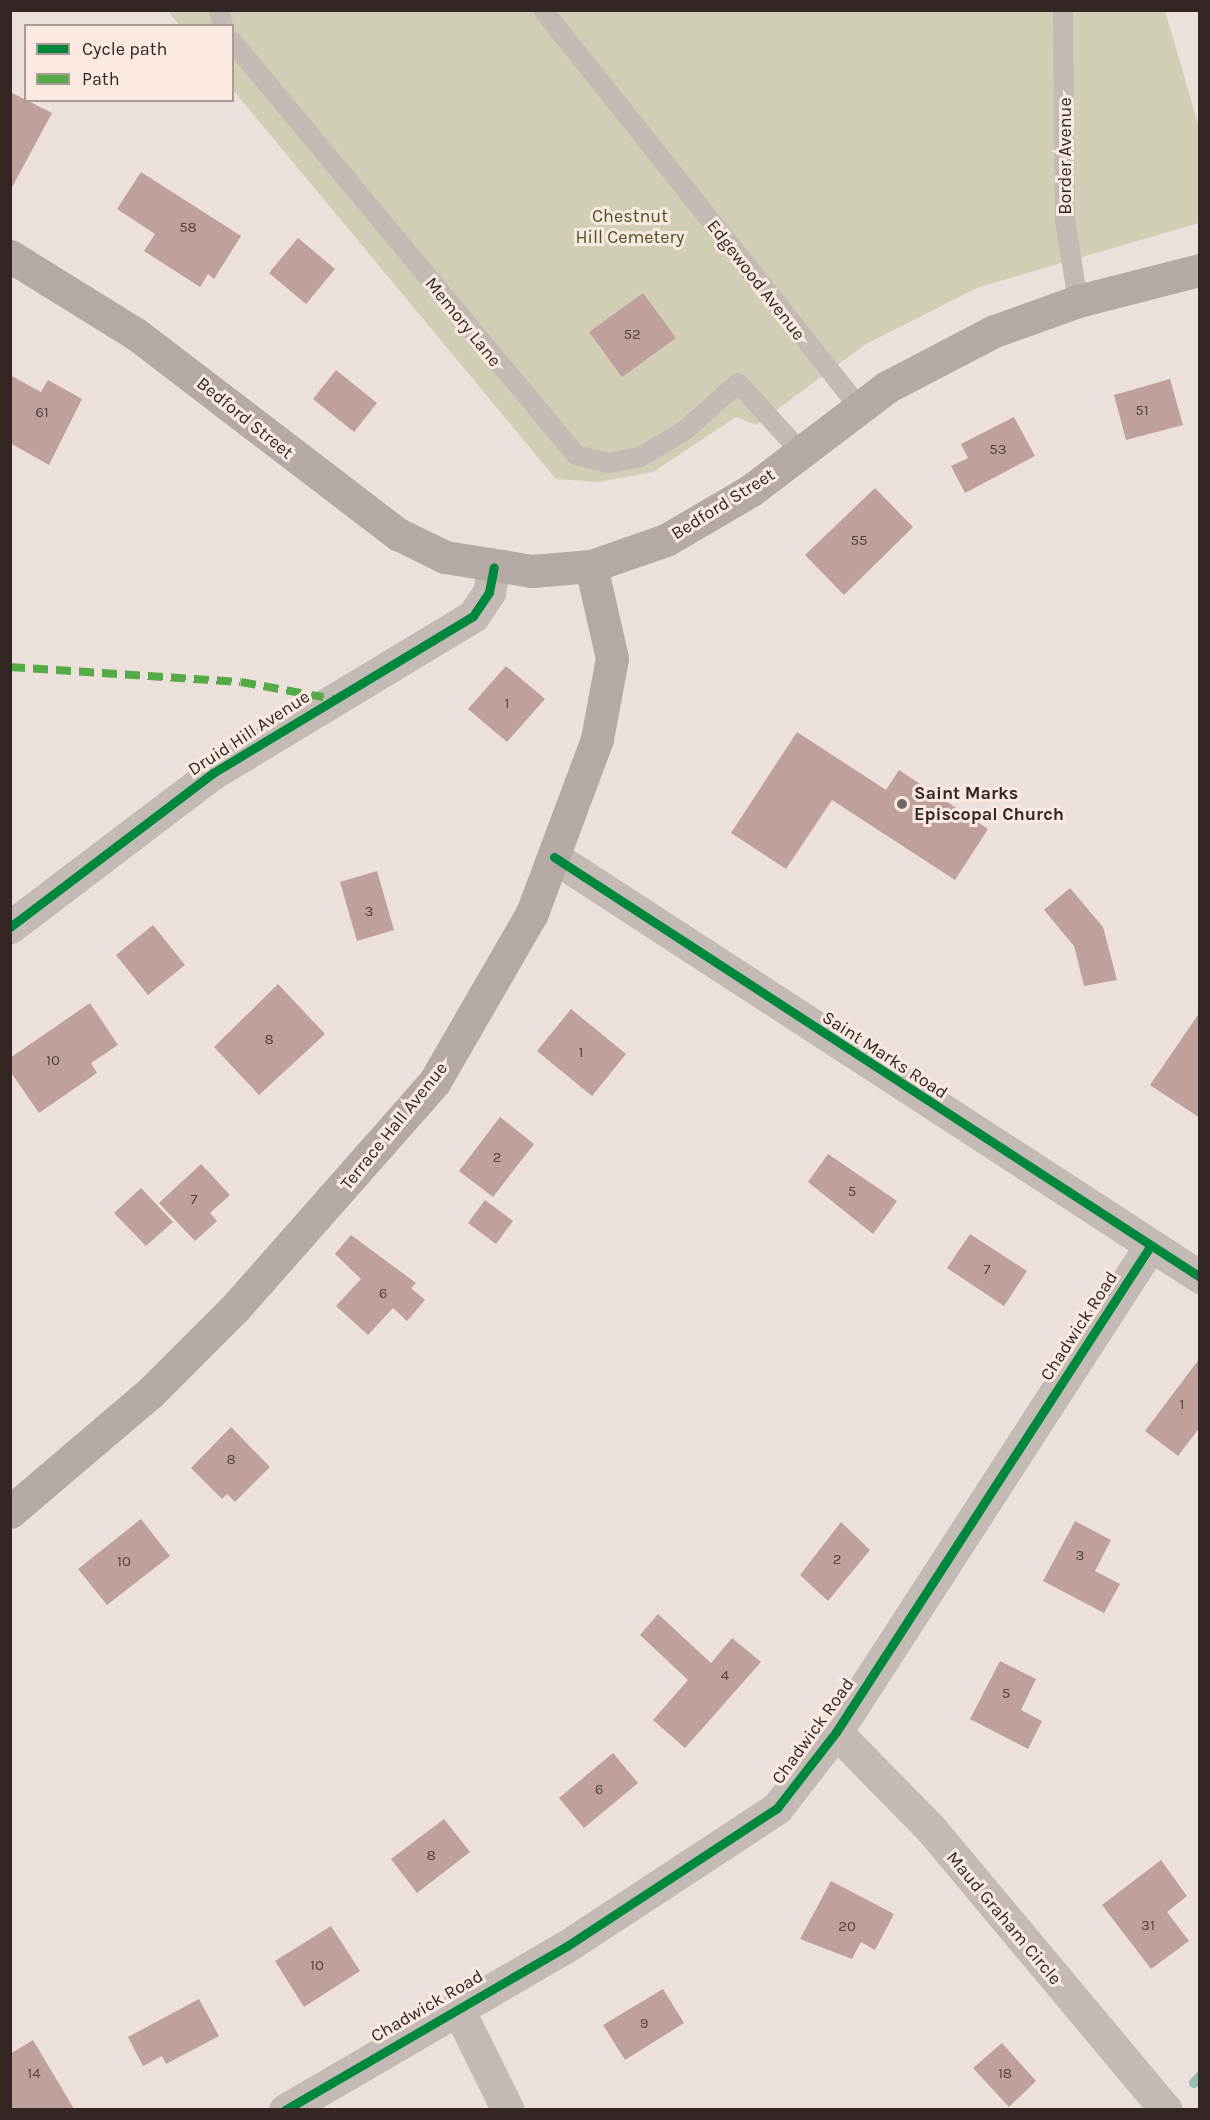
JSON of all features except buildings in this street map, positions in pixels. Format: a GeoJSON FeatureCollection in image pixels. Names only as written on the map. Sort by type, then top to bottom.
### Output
{"type":"FeatureCollection","features":[{"type":"Feature","properties":{"kind":"main road","name":"Bedford Street"},"geometry":{"type":"LineString","coordinates":[[10,256],[136,334],[398,534],[445,557],[532,572],[591,566],[666,540],[706,519],[801,452],[859,407],[960,346],[1078,301],[1200,270]]}},
{"type":"Feature","properties":{"kind":"main road","name":"Terrace Hall Avenue"},"geometry":{"type":"LineString","coordinates":[[10,1512],[159,1383],[376,1152],[435,1080],[502,971],[554,857],[597,739],[610,679],[611,650],[591,566]]}},
{"type":"Feature","properties":{"kind":"street","name":"Druid Hill Avenue"},"geometry":{"type":"LineString","coordinates":[[10,927],[213,773],[473,616],[489,592],[495,567]]}},
{"type":"Feature","properties":{"kind":"street","name":"Saint Marks Road"},"geometry":{"type":"LineString","coordinates":[[554,857],[1149,1248],[1200,1277]]}},
{"type":"Feature","properties":{"kind":"street","name":"Chadwick Road"},"geometry":{"type":"LineString","coordinates":[[285,2109],[457,2007],[567,1946],[777,1808],[836,1732],[1149,1248]]}},
{"type":"Feature","properties":{"kind":"street","name":"Maud Graham Circle"},"geometry":{"type":"LineString","coordinates":[[836,1732],[931,1829],[1166,2109]]}},
{"type":"Feature","properties":{"kind":"street"},"geometry":{"type":"LineString","coordinates":[[457,2007],[508,2109]]}},
{"type":"Feature","properties":{"kind":"lane","name":"Edgewood Avenue"},"geometry":{"type":"LineString","coordinates":[[543,10],[859,407]]}},
{"type":"Feature","properties":{"kind":"lane","name":"Border Avenue"},"geometry":{"type":"LineString","coordinates":[[1063,10],[1065,220],[1078,301]]}},
{"type":"Feature","properties":{"kind":"lane","name":"Memory Lane"},"geometry":{"type":"LineString","coordinates":[[234,43],[576,455],[609,463],[640,457],[684,431],[738,383],[801,452]]}},
{"type":"Feature","properties":{"kind":"green space","name":"Chestnut Hill Cemetery"},"geometry":{"type":"Polygon","coordinates":[[[168,11],[1165,11],[1199,127],[1199,223],[979,287],[866,344],[756,425],[736,417],[653,472],[599,482],[556,479],[234,91],[234,24],[178,24],[168,11]]]}},
{"type":"Feature","properties":{"kind":"waterway"},"geometry":{"type":"LineString","coordinates":[[1194,2083],[1200,2076]]}},
{"type":"Feature","properties":{"kind":"marked path"},"geometry":{"type":"LineString","coordinates":[[10,667],[241,682],[334,699]]}},
{"type":"Feature","properties":{"kind":"cycle path"},"geometry":{"type":"LineString","coordinates":[[10,927],[213,773],[473,616],[489,592],[494,567]]}},
{"type":"Feature","properties":{"kind":"cycle path"},"geometry":{"type":"LineString","coordinates":[[554,857],[1200,1277]]}},
{"type":"Feature","properties":{"kind":"cycle path"},"geometry":{"type":"LineString","coordinates":[[285,2110],[567,1946],[777,1808],[836,1732],[1149,1248]]}},
{"type":"Feature","properties":{"kind":"place","name":"Saint Marks Episcopal Church"},"geometry":{"type":"Point","coordinates":[902,804]}}]}
